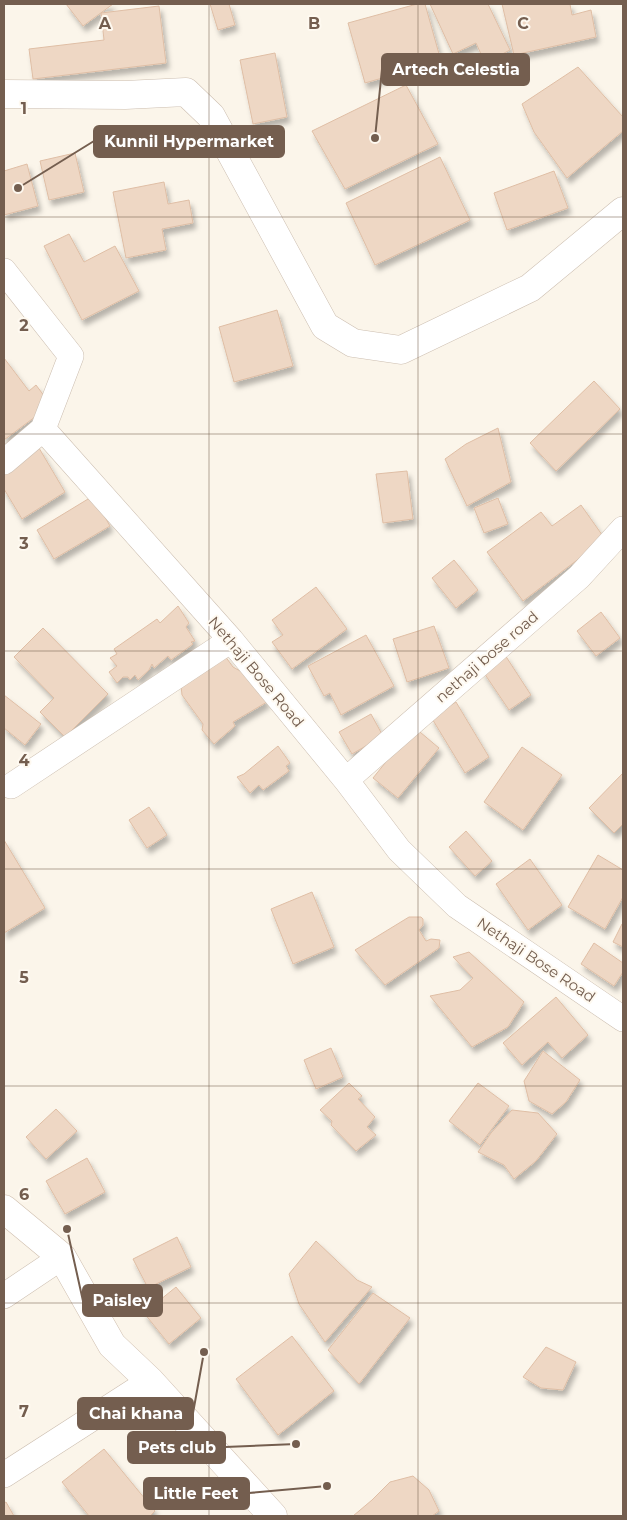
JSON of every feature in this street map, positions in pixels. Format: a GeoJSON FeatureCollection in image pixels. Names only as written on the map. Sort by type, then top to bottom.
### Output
{"type":"FeatureCollection","features":[{"type":"Feature","properties":{"kind":"street"},"geometry":{"type":"LineString","coordinates":[[4,94],[126,95],[186,92],[211,116],[325,326],[353,343],[401,350],[522,292],[530,288],[623,211]]}},
{"type":"Feature","properties":{"kind":"street"},"geometry":{"type":"LineString","coordinates":[[4,271],[71,356],[43,429],[4,462]]}},
{"type":"Feature","properties":{"kind":"street","name":"Nethaji Bose Road"},"geometry":{"type":"LineString","coordinates":[[43,429],[231,640],[346,780],[399,850],[458,906],[622,1017]]}},
{"type":"Feature","properties":{"kind":"street","name":"nethaji bose road"},"geometry":{"type":"LineString","coordinates":[[346,780],[579,577],[623,529]]}},
{"type":"Feature","properties":{"kind":"street"},"geometry":{"type":"LineString","coordinates":[[10,786],[231,640]]}},
{"type":"Feature","properties":{"kind":"street"},"geometry":{"type":"LineString","coordinates":[[4,1209],[62,1257],[112,1345],[150,1381],[219,1459],[273,1516]]}},
{"type":"Feature","properties":{"kind":"street"},"geometry":{"type":"LineString","coordinates":[[4,1296],[62,1257]]}},
{"type":"Feature","properties":{"kind":"street"},"geometry":{"type":"LineString","coordinates":[[4,1475],[150,1381]]}},
{"type":"Feature","properties":{"kind":"building"},"geometry":{"type":"Polygon","coordinates":[[[66,4],[113,4],[83,26],[66,4]]]}},
{"type":"Feature","properties":{"kind":"building"},"geometry":{"type":"Polygon","coordinates":[[[210,4],[229,4],[235,25],[218,30],[210,4]]]}},
{"type":"Feature","properties":{"kind":"building"},"geometry":{"type":"Polygon","coordinates":[[[417,4],[425,4],[441,61],[365,83],[348,23],[417,4]]]}},
{"type":"Feature","properties":{"kind":"building"},"geometry":{"type":"Polygon","coordinates":[[[430,4],[488,4],[510,50],[485,63],[476,43],[453,54],[430,4]]]}},
{"type":"Feature","properties":{"kind":"building"},"geometry":{"type":"Polygon","coordinates":[[[502,4],[570,4],[572,15],[591,10],[596,37],[514,55],[502,4]]]}},
{"type":"Feature","properties":{"kind":"building"},"geometry":{"type":"Polygon","coordinates":[[[159,6],[166,63],[33,79],[29,49],[104,40],[101,13],[159,6]]]}},
{"type":"Feature","properties":{"kind":"building"},"geometry":{"type":"Polygon","coordinates":[[[275,53],[287,117],[253,124],[240,60],[275,53]]]}},
{"type":"Feature","properties":{"kind":"building"},"geometry":{"type":"Polygon","coordinates":[[[578,67],[623,117],[623,131],[567,178],[534,132],[522,104],[578,67]]]}},
{"type":"Feature","properties":{"kind":"building"},"geometry":{"type":"Polygon","coordinates":[[[406,85],[438,144],[345,189],[312,131],[406,85]]]}},
{"type":"Feature","properties":{"kind":"building"},"geometry":{"type":"Polygon","coordinates":[[[75,153],[84,192],[49,200],[40,161],[75,153]]]}},
{"type":"Feature","properties":{"kind":"building"},"geometry":{"type":"Polygon","coordinates":[[[440,157],[470,220],[375,265],[346,203],[440,157]]]}},
{"type":"Feature","properties":{"kind":"building"},"geometry":{"type":"Polygon","coordinates":[[[27,164],[38,206],[4,215],[4,171],[27,164]]]}},
{"type":"Feature","properties":{"kind":"building"},"geometry":{"type":"Polygon","coordinates":[[[554,171],[568,208],[507,230],[494,193],[554,171]]]}},
{"type":"Feature","properties":{"kind":"building"},"geometry":{"type":"Polygon","coordinates":[[[164,182],[168,204],[189,200],[193,223],[162,229],[166,250],[126,258],[113,192],[164,182]]]}},
{"type":"Feature","properties":{"kind":"building"},"geometry":{"type":"Polygon","coordinates":[[[69,234],[84,262],[115,246],[139,291],[82,320],[44,246],[69,234]]]}},
{"type":"Feature","properties":{"kind":"building"},"geometry":{"type":"Polygon","coordinates":[[[277,310],[293,366],[234,382],[219,327],[277,310]]]}},
{"type":"Feature","properties":{"kind":"building"},"geometry":{"type":"Polygon","coordinates":[[[4,358],[29,391],[36,385],[51,405],[4,440],[4,358]]]}},
{"type":"Feature","properties":{"kind":"building"},"geometry":{"type":"Polygon","coordinates":[[[594,381],[620,409],[556,471],[530,443],[594,381]]]}},
{"type":"Feature","properties":{"kind":"building"},"geometry":{"type":"Polygon","coordinates":[[[498,428],[511,482],[467,506],[445,459],[466,444],[498,428]]]}},
{"type":"Feature","properties":{"kind":"building"},"geometry":{"type":"Polygon","coordinates":[[[39,448],[65,492],[22,519],[4,489],[4,469],[39,448]]]}},
{"type":"Feature","properties":{"kind":"building"},"geometry":{"type":"Polygon","coordinates":[[[407,471],[413,519],[383,523],[376,474],[407,471]]]}},
{"type":"Feature","properties":{"kind":"building"},"geometry":{"type":"Polygon","coordinates":[[[93,496],[110,526],[54,559],[37,530],[93,496]]]}},
{"type":"Feature","properties":{"kind":"building"},"geometry":{"type":"Polygon","coordinates":[[[498,498],[508,524],[484,533],[474,508],[498,498]]]}},
{"type":"Feature","properties":{"kind":"building"},"geometry":{"type":"Polygon","coordinates":[[[581,505],[605,539],[523,601],[487,552],[541,512],[552,526],[581,505]]]}},
{"type":"Feature","properties":{"kind":"building"},"geometry":{"type":"Polygon","coordinates":[[[454,560],[478,590],[456,608],[432,578],[454,560]]]}},
{"type":"Feature","properties":{"kind":"building"},"geometry":{"type":"Polygon","coordinates":[[[316,587],[347,629],[292,669],[272,642],[283,635],[272,620],[316,587]]]}},
{"type":"Feature","properties":{"kind":"building"},"geometry":{"type":"Polygon","coordinates":[[[178,606],[189,623],[186,627],[195,641],[191,642],[193,644],[171,660],[168,656],[154,668],[152,664],[149,670],[138,680],[135,675],[130,680],[128,677],[123,677],[117,683],[109,672],[117,666],[110,658],[117,654],[114,649],[157,619],[160,623],[178,606]]]}},
{"type":"Feature","properties":{"kind":"building"},"geometry":{"type":"Polygon","coordinates":[[[601,612],[620,638],[596,656],[577,631],[601,612]]]}},
{"type":"Feature","properties":{"kind":"building"},"geometry":{"type":"Polygon","coordinates":[[[434,626],[449,668],[407,682],[393,639],[434,626]]]}},
{"type":"Feature","properties":{"kind":"building"},"geometry":{"type":"Polygon","coordinates":[[[43,628],[108,694],[65,737],[40,712],[54,698],[14,657],[43,628]]]}},
{"type":"Feature","properties":{"kind":"building"},"geometry":{"type":"Polygon","coordinates":[[[366,635],[394,686],[341,715],[330,693],[324,696],[308,666],[366,635]]]}},
{"type":"Feature","properties":{"kind":"building"},"geometry":{"type":"Polygon","coordinates":[[[505,655],[531,695],[509,710],[482,670],[505,655]]]}},
{"type":"Feature","properties":{"kind":"building"},"geometry":{"type":"Polygon","coordinates":[[[225,656],[233,667],[249,676],[267,702],[233,722],[235,726],[214,744],[202,730],[203,724],[182,695],[180,677],[225,656]]]}},
{"type":"Feature","properties":{"kind":"building"},"geometry":{"type":"Polygon","coordinates":[[[4,695],[41,724],[25,745],[4,728],[4,695]]]}},
{"type":"Feature","properties":{"kind":"building"},"geometry":{"type":"Polygon","coordinates":[[[456,702],[489,757],[465,773],[431,717],[456,702]]]}},
{"type":"Feature","properties":{"kind":"building"},"geometry":{"type":"Polygon","coordinates":[[[371,714],[383,736],[352,754],[339,732],[371,714]]]}},
{"type":"Feature","properties":{"kind":"building"},"geometry":{"type":"Polygon","coordinates":[[[414,727],[439,748],[398,798],[373,778],[414,727]]]}},
{"type":"Feature","properties":{"kind":"building"},"geometry":{"type":"Polygon","coordinates":[[[278,746],[290,763],[286,766],[289,771],[263,790],[259,785],[250,793],[237,777],[244,774],[278,746]]]}},
{"type":"Feature","properties":{"kind":"building"},"geometry":{"type":"Polygon","coordinates":[[[522,747],[562,775],[523,830],[484,802],[522,747]]]}},
{"type":"Feature","properties":{"kind":"building"},"geometry":{"type":"Polygon","coordinates":[[[623,773],[623,824],[614,833],[589,808],[623,773]]]}},
{"type":"Feature","properties":{"kind":"building"},"geometry":{"type":"Polygon","coordinates":[[[149,807],[167,835],[147,848],[129,820],[149,807]]]}},
{"type":"Feature","properties":{"kind":"building"},"geometry":{"type":"Polygon","coordinates":[[[466,831],[492,861],[475,876],[449,847],[466,831]]]}},
{"type":"Feature","properties":{"kind":"building"},"geometry":{"type":"Polygon","coordinates":[[[4,840],[45,908],[4,933],[4,840]]]}},
{"type":"Feature","properties":{"kind":"building"},"geometry":{"type":"Polygon","coordinates":[[[598,855],[623,870],[623,897],[605,929],[568,907],[598,855]]]}},
{"type":"Feature","properties":{"kind":"building"},"geometry":{"type":"Polygon","coordinates":[[[530,859],[562,905],[528,930],[496,884],[530,859]]]}},
{"type":"Feature","properties":{"kind":"building"},"geometry":{"type":"Polygon","coordinates":[[[312,892],[334,947],[293,964],[271,909],[312,892]]]}},
{"type":"Feature","properties":{"kind":"building"},"geometry":{"type":"Polygon","coordinates":[[[409,917],[421,917],[423,919],[423,925],[419,930],[426,941],[431,939],[440,940],[439,948],[385,985],[355,950],[409,917]]]}},
{"type":"Feature","properties":{"kind":"building"},"geometry":{"type":"Polygon","coordinates":[[[623,924],[623,947],[613,942],[623,924]]]}},
{"type":"Feature","properties":{"kind":"building"},"geometry":{"type":"Polygon","coordinates":[[[594,943],[623,963],[623,972],[614,986],[581,964],[594,943]]]}},
{"type":"Feature","properties":{"kind":"building"},"geometry":{"type":"Polygon","coordinates":[[[469,952],[524,1002],[508,1027],[472,1047],[430,996],[460,990],[473,978],[453,957],[469,952]]]}},
{"type":"Feature","properties":{"kind":"building"},"geometry":{"type":"Polygon","coordinates":[[[556,997],[588,1035],[562,1058],[548,1042],[522,1065],[503,1043],[556,997]]]}},
{"type":"Feature","properties":{"kind":"building"},"geometry":{"type":"Polygon","coordinates":[[[331,1048],[343,1077],[316,1089],[304,1060],[331,1048]]]}},
{"type":"Feature","properties":{"kind":"building"},"geometry":{"type":"Polygon","coordinates":[[[543,1051],[580,1080],[566,1102],[552,1114],[529,1101],[524,1081],[543,1051]]]}},
{"type":"Feature","properties":{"kind":"building"},"geometry":{"type":"Polygon","coordinates":[[[349,1083],[362,1096],[358,1099],[375,1117],[367,1127],[376,1135],[356,1151],[331,1125],[332,1121],[320,1110],[349,1083]]]}},
{"type":"Feature","properties":{"kind":"building"},"geometry":{"type":"Polygon","coordinates":[[[478,1083],[509,1106],[480,1145],[449,1121],[478,1083]]]}},
{"type":"Feature","properties":{"kind":"building"},"geometry":{"type":"Polygon","coordinates":[[[56,1109],[77,1131],[46,1159],[26,1137],[56,1109]]]}},
{"type":"Feature","properties":{"kind":"building"},"geometry":{"type":"Polygon","coordinates":[[[512,1110],[538,1113],[557,1134],[536,1161],[514,1179],[504,1165],[478,1152],[491,1133],[512,1110]]]}},
{"type":"Feature","properties":{"kind":"building"},"geometry":{"type":"Polygon","coordinates":[[[87,1158],[105,1192],[65,1214],[46,1181],[87,1158]]]}},
{"type":"Feature","properties":{"kind":"building"},"geometry":{"type":"Polygon","coordinates":[[[177,1237],[191,1267],[148,1288],[133,1259],[177,1237]]]}},
{"type":"Feature","properties":{"kind":"building"},"geometry":{"type":"Polygon","coordinates":[[[316,1241],[357,1280],[372,1287],[325,1342],[299,1304],[289,1274],[316,1241]]]}},
{"type":"Feature","properties":{"kind":"building"},"geometry":{"type":"Polygon","coordinates":[[[176,1287],[201,1318],[169,1344],[144,1313],[176,1287]]]}},
{"type":"Feature","properties":{"kind":"building"},"geometry":{"type":"Polygon","coordinates":[[[373,1293],[410,1318],[359,1384],[328,1350],[373,1293]]]}},
{"type":"Feature","properties":{"kind":"building"},"geometry":{"type":"Polygon","coordinates":[[[292,1336],[334,1391],[278,1435],[236,1379],[292,1336]]]}},
{"type":"Feature","properties":{"kind":"building"},"geometry":{"type":"Polygon","coordinates":[[[546,1347],[576,1362],[563,1390],[541,1388],[523,1377],[546,1347]]]}},
{"type":"Feature","properties":{"kind":"building"},"geometry":{"type":"Polygon","coordinates":[[[104,1449],[155,1511],[150,1516],[89,1516],[62,1482],[104,1449]]]}},
{"type":"Feature","properties":{"kind":"building"},"geometry":{"type":"Polygon","coordinates":[[[413,1476],[429,1490],[439,1511],[432,1516],[353,1516],[390,1482],[413,1476]]]}},
{"type":"Feature","properties":{"kind":"building"},"geometry":{"type":"Polygon","coordinates":[[[6,1502],[14,1516],[4,1516],[4,1503],[6,1502]]]}},
{"type":"Feature","properties":{"kind":"place","name":"Artech Celestia"},"geometry":{"type":"Point","coordinates":[375,138]}},
{"type":"Feature","properties":{"kind":"place","name":"Kunnil Hypermarket"},"geometry":{"type":"Point","coordinates":[18,188]}},
{"type":"Feature","properties":{"kind":"place","name":"Paisley"},"geometry":{"type":"Point","coordinates":[67,1229]}},
{"type":"Feature","properties":{"kind":"place","name":"Chai khana"},"geometry":{"type":"Point","coordinates":[204,1352]}},
{"type":"Feature","properties":{"kind":"place","name":"Pets club"},"geometry":{"type":"Point","coordinates":[296,1444]}},
{"type":"Feature","properties":{"kind":"place","name":"Little Feet"},"geometry":{"type":"Point","coordinates":[327,1486]}}]}
